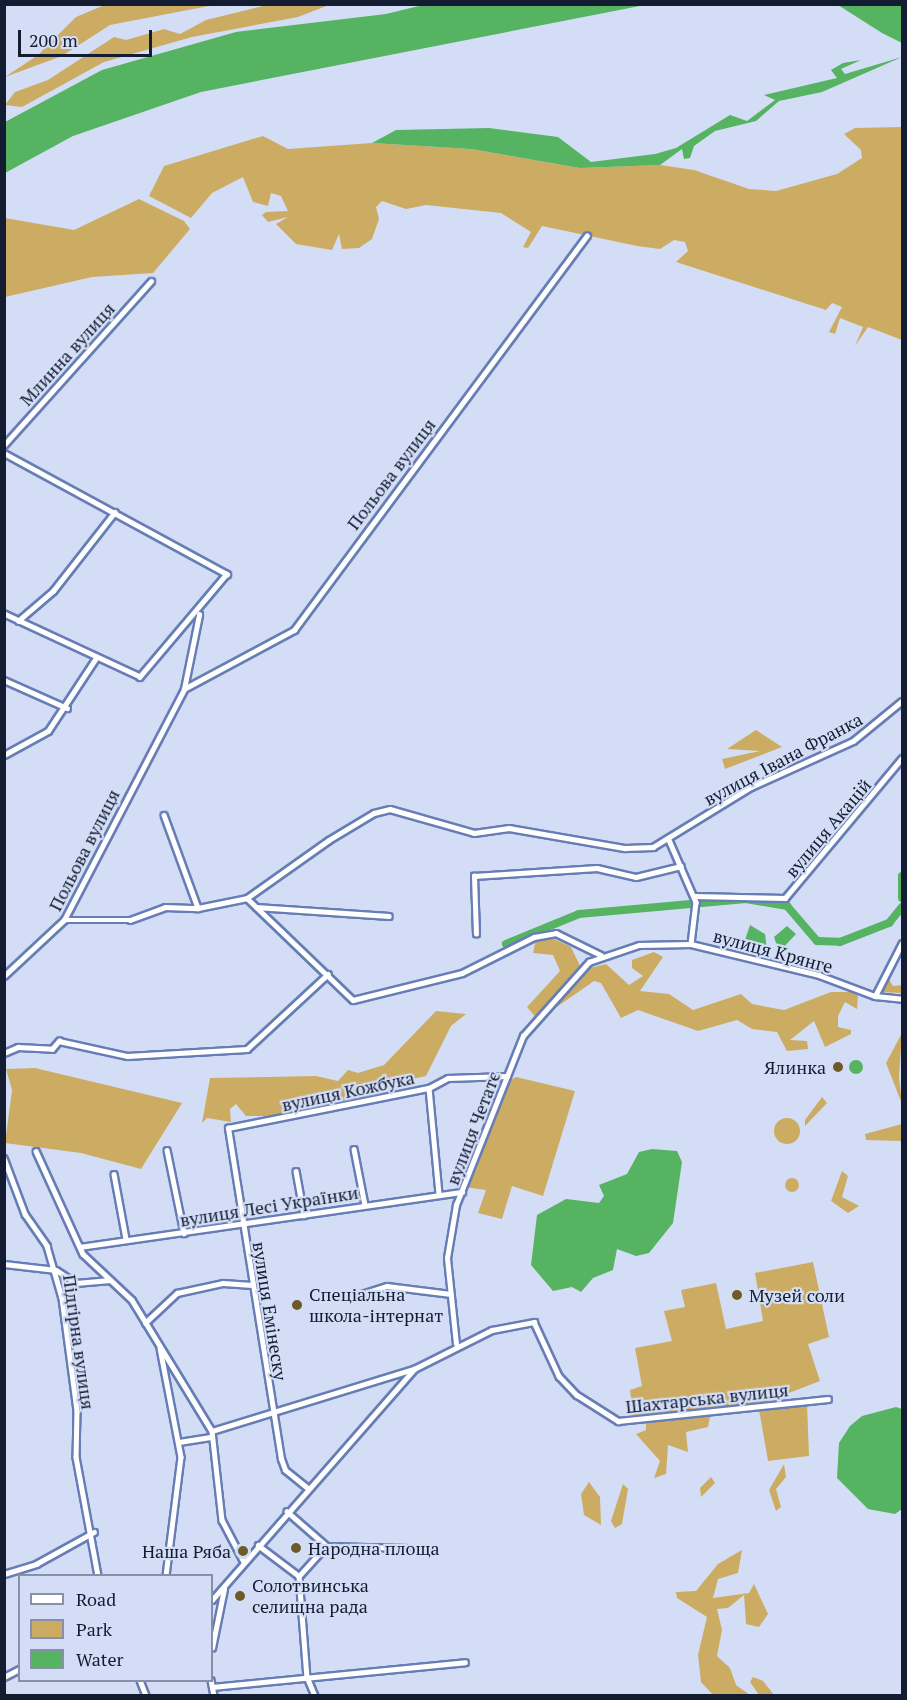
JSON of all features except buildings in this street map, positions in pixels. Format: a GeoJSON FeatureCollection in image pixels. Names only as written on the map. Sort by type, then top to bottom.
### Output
{"type":"FeatureCollection","features":[{"type":"Feature","properties":{"kind":"street","name":"Польова вулиця"},"geometry":{"type":"LineString","coordinates":[[184,688],[294,630],[587,236]]}},
{"type":"Feature","properties":{"kind":"street","name":"Млинна вулиця"},"geometry":{"type":"LineString","coordinates":[[4,445],[151,281]]}},
{"type":"Feature","properties":{"kind":"street"},"geometry":{"type":"LineString","coordinates":[[4,453],[227,574],[199,614],[144,675],[96,658],[4,614]]}},
{"type":"Feature","properties":{"kind":"street"},"geometry":{"type":"LineString","coordinates":[[18,621],[60,583],[115,512]]}},
{"type":"Feature","properties":{"kind":"street","name":"Польова вулиця"},"geometry":{"type":"LineString","coordinates":[[4,976],[64,921],[184,688],[199,614]]}},
{"type":"Feature","properties":{"kind":"street"},"geometry":{"type":"LineString","coordinates":[[4,755],[48,731],[67,708],[96,658]]}},
{"type":"Feature","properties":{"kind":"street"},"geometry":{"type":"LineString","coordinates":[[4,680],[67,708]]}},
{"type":"Feature","properties":{"kind":"street","name":"вулиця Івана Франка"},"geometry":{"type":"LineString","coordinates":[[64,921],[130,920],[165,907],[198,908],[247,898],[347,829],[390,809],[474,833],[531,830],[638,849],[669,840],[751,787],[853,741],[903,701]]}},
{"type":"Feature","properties":{"kind":"street","name":"вулиця Акацій"},"geometry":{"type":"LineString","coordinates":[[694,896],[785,898],[903,758]]}},
{"type":"Feature","properties":{"kind":"street"},"geometry":{"type":"LineString","coordinates":[[164,814],[198,908]]}},
{"type":"Feature","properties":{"kind":"street"},"geometry":{"type":"LineString","coordinates":[[669,840],[694,896],[691,944]]}},
{"type":"Feature","properties":{"kind":"street"},"geometry":{"type":"LineString","coordinates":[[476,934],[474,876],[597,868],[636,877],[681,866]]}},
{"type":"Feature","properties":{"kind":"street"},"geometry":{"type":"LineString","coordinates":[[247,898],[353,1000],[462,973],[534,937],[556,933],[601,955]]}},
{"type":"Feature","properties":{"kind":"street"},"geometry":{"type":"LineString","coordinates":[[256,907],[389,916]]}},
{"type":"Feature","properties":{"kind":"street"},"geometry":{"type":"LineString","coordinates":[[875,996],[879,980],[903,943]]}},
{"type":"Feature","properties":{"kind":"street","name":"вулиця Крянге"},"geometry":{"type":"LineString","coordinates":[[601,955],[639,945],[691,944],[819,975],[875,996],[903,999]]}},
{"type":"Feature","properties":{"kind":"street","name":"вулиця Четатє"},"geometry":{"type":"LineString","coordinates":[[456,1344],[450,1294],[449,1236],[462,1192],[531,1021],[601,955]]}},
{"type":"Feature","properties":{"kind":"street"},"geometry":{"type":"LineString","coordinates":[[4,1053],[18,1047],[52,1049],[59,1041],[127,1056],[247,1049],[328,974]]}},
{"type":"Feature","properties":{"kind":"street","name":"вулиця Кожбука"},"geometry":{"type":"LineString","coordinates":[[228,1128],[429,1088],[448,1078],[507,1076]]}},
{"type":"Feature","properties":{"kind":"street"},"geometry":{"type":"LineString","coordinates":[[429,1088],[439,1194]]}},
{"type":"Feature","properties":{"kind":"street","name":"вулиця Емінеску"},"geometry":{"type":"LineString","coordinates":[[228,1128],[273,1416],[285,1470],[307,1488]]}},
{"type":"Feature","properties":{"kind":"street"},"geometry":{"type":"LineString","coordinates":[[354,1149],[365,1205]]}},
{"type":"Feature","properties":{"kind":"street"},"geometry":{"type":"LineString","coordinates":[[167,1150],[184,1233]]}},
{"type":"Feature","properties":{"kind":"street"},"geometry":{"type":"LineString","coordinates":[[36,1151],[80,1247],[132,1300],[212,1434],[222,1520],[244,1562]]}},
{"type":"Feature","properties":{"kind":"street","name":"Підгірна вулиця"},"geometry":{"type":"LineString","coordinates":[[4,1158],[17,1197],[56,1270],[62,1298],[77,1411],[76,1457],[94,1532],[98,1574]]}},
{"type":"Feature","properties":{"kind":"street"},"geometry":{"type":"LineString","coordinates":[[296,1171],[304,1215]]}},
{"type":"Feature","properties":{"kind":"street"},"geometry":{"type":"LineString","coordinates":[[114,1174],[126,1239]]}},
{"type":"Feature","properties":{"kind":"street","name":"вулиця Лесі Українки"},"geometry":{"type":"LineString","coordinates":[[80,1247],[462,1192]]}},
{"type":"Feature","properties":{"kind":"street"},"geometry":{"type":"LineString","coordinates":[[4,1264],[56,1270],[76,1283],[110,1280]]}},
{"type":"Feature","properties":{"kind":"street"},"geometry":{"type":"LineString","coordinates":[[145,1323],[177,1293],[223,1282],[252,1285]]}},
{"type":"Feature","properties":{"kind":"street"},"geometry":{"type":"LineString","coordinates":[[62,1298],[76,1283]]}},
{"type":"Feature","properties":{"kind":"street"},"geometry":{"type":"LineString","coordinates":[[362,1294],[387,1286],[450,1294]]}},
{"type":"Feature","properties":{"kind":"street","name":"Шахтарська вулиця"},"geometry":{"type":"LineString","coordinates":[[213,1599],[307,1488],[414,1369],[456,1344],[534,1322],[559,1376],[577,1395],[627,1423],[828,1399]]}},
{"type":"Feature","properties":{"kind":"street"},"geometry":{"type":"LineString","coordinates":[[160,1348],[179,1442],[166,1574]]}},
{"type":"Feature","properties":{"kind":"street"},"geometry":{"type":"LineString","coordinates":[[179,1442],[273,1416],[414,1369]]}},
{"type":"Feature","properties":{"kind":"street"},"geometry":{"type":"LineString","coordinates":[[287,1512],[326,1546],[406,1548]]}},
{"type":"Feature","properties":{"kind":"street"},"geometry":{"type":"LineString","coordinates":[[4,1574],[36,1564],[94,1532]]}},
{"type":"Feature","properties":{"kind":"street"},"geometry":{"type":"LineString","coordinates":[[258,1545],[299,1576]]}},
{"type":"Feature","properties":{"kind":"street"},"geometry":{"type":"LineString","coordinates":[[315,1695],[308,1677],[299,1576],[326,1546]]}},
{"type":"Feature","properties":{"kind":"street"},"geometry":{"type":"LineString","coordinates":[[213,1643],[225,1586]]}},
{"type":"Feature","properties":{"kind":"street"},"geometry":{"type":"LineString","coordinates":[[212,1687],[465,1662]]}},
{"type":"Feature","properties":{"kind":"street"},"geometry":{"type":"LineString","coordinates":[[4,1677],[18,1670]]}},
{"type":"Feature","properties":{"kind":"street"},"geometry":{"type":"LineString","coordinates":[[212,1682],[214,1695]]}},
{"type":"Feature","properties":{"kind":"green space"},"geometry":{"type":"Polygon","coordinates":[[[107,4],[214,5],[110,25],[62,56],[5,77],[38,55],[76,17],[107,4]]]}},
{"type":"Feature","properties":{"kind":"green space"},"geometry":{"type":"Polygon","coordinates":[[[267,5],[329,5],[298,17],[192,37],[104,62],[22,107],[5,105],[15,92],[48,80],[114,37],[126,40],[164,29],[180,34],[206,20],[267,5]]]}},
{"type":"Feature","properties":{"kind":"green space"},"geometry":{"type":"Polygon","coordinates":[[[902,127],[902,340],[868,327],[855,346],[863,327],[840,318],[835,334],[829,332],[842,307],[832,303],[826,310],[676,262],[688,251],[685,242],[674,240],[660,249],[542,226],[528,248],[523,247],[531,232],[501,213],[426,205],[406,209],[382,201],[376,207],[379,219],[372,239],[359,248],[342,249],[339,234],[332,250],[296,244],[276,224],[288,217],[268,222],[262,215],[266,212],[288,211],[281,196],[271,193],[268,206],[253,202],[243,177],[212,193],[191,218],[149,196],[164,166],[263,136],[288,149],[372,143],[471,149],[580,168],[660,165],[694,170],[749,189],[776,191],[837,174],[862,158],[861,150],[844,134],[855,128],[902,127]]]}},
{"type":"Feature","properties":{"kind":"green space"},"geometry":{"type":"Polygon","coordinates":[[[139,199],[184,221],[190,229],[153,273],[92,277],[5,297],[5,218],[74,230],[139,199]]]}},
{"type":"Feature","properties":{"kind":"green space"},"geometry":{"type":"Polygon","coordinates":[[[756,730],[782,747],[725,769],[722,759],[760,751],[727,749],[756,730]]]}},
{"type":"Feature","properties":{"kind":"green space"},"geometry":{"type":"Polygon","coordinates":[[[550,937],[571,947],[582,970],[606,964],[629,985],[643,976],[632,968],[632,960],[654,952],[663,957],[640,991],[669,994],[693,1010],[741,994],[752,1004],[784,1010],[831,992],[852,992],[858,996],[857,1009],[845,1002],[838,1016],[838,1027],[851,1030],[851,1034],[825,1047],[814,1021],[790,1040],[807,1041],[808,1049],[787,1051],[777,1032],[752,1029],[737,1020],[698,1031],[638,1010],[621,1018],[601,983],[594,981],[538,1020],[527,1007],[560,971],[553,955],[533,953],[536,939],[550,937]]]}},
{"type":"Feature","properties":{"kind":"green space"},"geometry":{"type":"Polygon","coordinates":[[[887,976],[893,986],[902,985],[902,993],[881,992],[887,976]]]}},
{"type":"Feature","properties":{"kind":"green space"},"geometry":{"type":"Polygon","coordinates":[[[436,1011],[466,1014],[451,1026],[426,1076],[408,1080],[403,1089],[398,1079],[369,1090],[368,1098],[345,1103],[340,1098],[337,1105],[269,1116],[246,1116],[236,1104],[230,1109],[231,1122],[207,1118],[202,1123],[210,1078],[316,1076],[338,1081],[348,1070],[358,1073],[384,1065],[436,1011]]]}},
{"type":"Feature","properties":{"kind":"green space"},"geometry":{"type":"Polygon","coordinates":[[[902,1033],[899,1077],[902,1104],[886,1063],[902,1033]]]}},
{"type":"Feature","properties":{"kind":"green space"},"geometry":{"type":"Polygon","coordinates":[[[35,1068],[182,1103],[141,1169],[81,1153],[5,1143],[12,1090],[6,1069],[35,1068]]]}},
{"type":"Feature","properties":{"kind":"green space"},"geometry":{"type":"Polygon","coordinates":[[[516,1077],[575,1091],[543,1196],[512,1186],[502,1219],[478,1213],[486,1190],[464,1187],[505,1083],[516,1077]]]}},
{"type":"Feature","properties":{"kind":"green space"},"geometry":{"type":"Polygon","coordinates":[[[822,1097],[827,1103],[805,1126],[805,1120],[822,1097]]]}},
{"type":"Feature","properties":{"kind":"green space"},"geometry":{"type":"Polygon","coordinates":[[[787,1118],[796,1122],[800,1131],[796,1140],[787,1144],[778,1140],[774,1131],[778,1122],[787,1118]]]}},
{"type":"Feature","properties":{"kind":"green space"},"geometry":{"type":"Polygon","coordinates":[[[902,1124],[902,1141],[866,1140],[865,1134],[902,1124]]]}},
{"type":"Feature","properties":{"kind":"green space"},"geometry":{"type":"Polygon","coordinates":[[[842,1171],[848,1176],[842,1197],[859,1206],[848,1213],[831,1201],[842,1171]]]}},
{"type":"Feature","properties":{"kind":"green space"},"geometry":{"type":"Polygon","coordinates":[[[789,1178],[795,1178],[799,1185],[795,1192],[789,1192],[785,1188],[785,1182],[789,1178]]]}},
{"type":"Feature","properties":{"kind":"green space"},"geometry":{"type":"Polygon","coordinates":[[[813,1262],[829,1337],[808,1344],[820,1381],[763,1403],[764,1407],[807,1403],[809,1456],[768,1461],[758,1404],[732,1407],[711,1411],[708,1427],[686,1432],[688,1452],[668,1445],[666,1474],[654,1478],[660,1461],[636,1434],[646,1430],[646,1422],[669,1415],[634,1419],[630,1390],[642,1386],[635,1348],[672,1341],[664,1311],[685,1307],[681,1290],[716,1283],[726,1329],[763,1321],[755,1273],[813,1262]]]}},
{"type":"Feature","properties":{"kind":"green space"},"geometry":{"type":"Polygon","coordinates":[[[784,1464],[786,1477],[776,1489],[781,1507],[776,1511],[769,1490],[784,1464]]]}},
{"type":"Feature","properties":{"kind":"green space"},"geometry":{"type":"Polygon","coordinates":[[[711,1477],[715,1483],[701,1497],[700,1488],[711,1477]]]}},
{"type":"Feature","properties":{"kind":"green space"},"geometry":{"type":"Polygon","coordinates":[[[589,1482],[600,1497],[601,1525],[584,1515],[581,1494],[589,1482]]]}},
{"type":"Feature","properties":{"kind":"green space"},"geometry":{"type":"Polygon","coordinates":[[[623,1484],[628,1489],[622,1524],[615,1528],[611,1521],[623,1484]]]}},
{"type":"Feature","properties":{"kind":"green space"},"geometry":{"type":"Polygon","coordinates":[[[742,1550],[738,1573],[718,1579],[713,1598],[749,1593],[754,1584],[768,1614],[759,1627],[746,1624],[744,1595],[728,1608],[717,1609],[722,1630],[717,1656],[730,1668],[736,1685],[750,1695],[713,1695],[701,1682],[698,1655],[707,1617],[677,1598],[676,1592],[696,1591],[718,1564],[742,1550]]]}},
{"type":"Feature","properties":{"kind":"green space"},"geometry":{"type":"Polygon","coordinates":[[[753,1677],[763,1681],[774,1695],[759,1695],[750,1682],[753,1677]]]}},
{"type":"Feature","properties":{"kind":"water"},"geometry":{"type":"Polygon","coordinates":[[[423,5],[645,5],[201,92],[73,136],[5,173],[5,122],[102,70],[236,32],[386,14],[423,5]]]}},
{"type":"Feature","properties":{"kind":"water"},"geometry":{"type":"Polygon","coordinates":[[[838,5],[902,5],[902,43],[882,33],[838,5]]]}},
{"type":"Feature","properties":{"kind":"water"},"geometry":{"type":"Polygon","coordinates":[[[902,57],[822,92],[779,101],[756,121],[715,131],[694,146],[690,158],[684,159],[682,149],[660,165],[580,168],[471,149],[372,143],[396,130],[489,128],[558,137],[591,162],[655,154],[676,148],[730,115],[747,121],[775,100],[764,95],[837,78],[831,70],[843,63],[861,60],[841,69],[845,74],[902,57]]]}},
{"type":"Feature","properties":{"kind":"water"},"geometry":{"type":"Polygon","coordinates":[[[750,925],[765,934],[768,958],[745,940],[750,925]]]}},
{"type":"Feature","properties":{"kind":"water"},"geometry":{"type":"Polygon","coordinates":[[[787,926],[796,934],[779,952],[774,937],[787,926]]]}},
{"type":"Feature","properties":{"kind":"water"},"geometry":{"type":"Polygon","coordinates":[[[853,1060],[859,1060],[863,1067],[859,1074],[853,1074],[849,1070],[849,1064],[853,1060]]]}},
{"type":"Feature","properties":{"kind":"water"},"geometry":{"type":"Polygon","coordinates":[[[652,1149],[677,1151],[682,1162],[673,1223],[649,1253],[636,1256],[617,1249],[613,1270],[593,1278],[581,1292],[572,1287],[553,1291],[531,1265],[537,1215],[566,1199],[599,1203],[604,1196],[599,1185],[627,1174],[639,1152],[652,1149]]]}},
{"type":"Feature","properties":{"kind":"water"},"geometry":{"type":"Polygon","coordinates":[[[896,1407],[902,1409],[902,1509],[895,1514],[868,1509],[837,1478],[839,1443],[850,1426],[862,1416],[896,1407]]]}},
{"type":"Feature","properties":{"kind":"waterway"},"geometry":{"type":"LineString","coordinates":[[902,876],[902,898]]}},
{"type":"Feature","properties":{"kind":"waterway"},"geometry":{"type":"LineString","coordinates":[[506,944],[579,914],[746,899],[787,906],[817,941],[840,942],[889,923],[902,907]]}},
{"type":"Feature","properties":{"kind":"place","name":"Ялинка"},"geometry":{"type":"Point","coordinates":[838,1067]}},
{"type":"Feature","properties":{"kind":"place","name":"Музей соли"},"geometry":{"type":"Point","coordinates":[737,1295]}},
{"type":"Feature","properties":{"kind":"place","name":"Спеціальна школа-інтернат"},"geometry":{"type":"Point","coordinates":[297,1305]}},
{"type":"Feature","properties":{"kind":"place","name":"Народна площа"},"geometry":{"type":"Point","coordinates":[296,1548]}},
{"type":"Feature","properties":{"kind":"place","name":"Наша Ряба"},"geometry":{"type":"Point","coordinates":[243,1551]}},
{"type":"Feature","properties":{"kind":"place","name":"Солотвинська селищна рада"},"geometry":{"type":"Point","coordinates":[240,1596]}}]}
